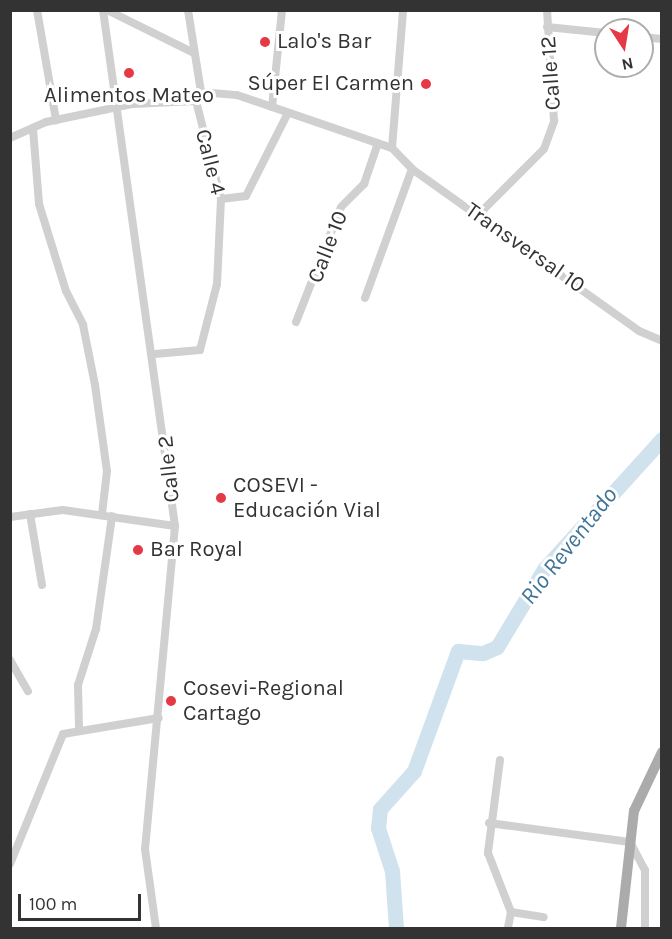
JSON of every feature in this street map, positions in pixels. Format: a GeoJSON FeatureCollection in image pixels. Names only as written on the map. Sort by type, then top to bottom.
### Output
{"type":"FeatureCollection","features":[{"type":"Feature","properties":{"kind":"main road"},"geometry":{"type":"LineString","coordinates":[[621,928],[634,811],[662,752]]}},
{"type":"Feature","properties":{"kind":"street"},"geometry":{"type":"LineString","coordinates":[[37,10],[56,120]]}},
{"type":"Feature","properties":{"kind":"street"},"geometry":{"type":"LineString","coordinates":[[105,10],[192,52]]}},
{"type":"Feature","properties":{"kind":"street","name":"Calle 2"},"geometry":{"type":"LineString","coordinates":[[105,10],[155,354],[175,526],[159,718],[145,849],[156,928]]}},
{"type":"Feature","properties":{"kind":"street","name":"Calle 4"},"geometry":{"type":"LineString","coordinates":[[155,354],[200,350],[217,284],[221,199],[198,96],[188,10]]}},
{"type":"Feature","properties":{"kind":"street"},"geometry":{"type":"LineString","coordinates":[[272,107],[282,10]]}},
{"type":"Feature","properties":{"kind":"street"},"geometry":{"type":"LineString","coordinates":[[10,138],[56,120],[198,96],[237,95],[272,107],[287,115],[392,148],[403,10]]}},
{"type":"Feature","properties":{"kind":"street","name":"Calle 12"},"geometry":{"type":"LineString","coordinates":[[478,215],[544,149],[554,121],[547,10]]}},
{"type":"Feature","properties":{"kind":"street"},"geometry":{"type":"LineString","coordinates":[[547,27],[594,32]]}},
{"type":"Feature","properties":{"kind":"street"},"geometry":{"type":"LineString","coordinates":[[221,199],[246,196],[287,115]]}},
{"type":"Feature","properties":{"kind":"street"},"geometry":{"type":"LineString","coordinates":[[33,129],[39,204],[83,326],[95,384],[107,471],[102,514]]}},
{"type":"Feature","properties":{"kind":"street","name":"Calle 10"},"geometry":{"type":"LineString","coordinates":[[296,322],[341,207],[364,184],[378,143]]}},
{"type":"Feature","properties":{"kind":"street","name":"Transversal 10"},"geometry":{"type":"LineString","coordinates":[[392,148],[412,169],[639,331],[662,341]]}},
{"type":"Feature","properties":{"kind":"street"},"geometry":{"type":"LineString","coordinates":[[365,298],[412,169]]}},
{"type":"Feature","properties":{"kind":"street"},"geometry":{"type":"LineString","coordinates":[[30,514],[42,585]]}},
{"type":"Feature","properties":{"kind":"street"},"geometry":{"type":"LineString","coordinates":[[10,517],[30,514],[102,514],[175,526]]}},
{"type":"Feature","properties":{"kind":"street"},"geometry":{"type":"LineString","coordinates":[[79,728],[78,685],[96,629],[112,516]]}},
{"type":"Feature","properties":{"kind":"street"},"geometry":{"type":"LineString","coordinates":[[10,660],[28,692]]}},
{"type":"Feature","properties":{"kind":"street"},"geometry":{"type":"LineString","coordinates":[[10,864],[57,742],[63,734],[79,728],[159,718]]}},
{"type":"Feature","properties":{"kind":"street"},"geometry":{"type":"LineString","coordinates":[[500,760],[489,824],[488,853],[511,912],[508,928]]}},
{"type":"Feature","properties":{"kind":"street"},"geometry":{"type":"LineString","coordinates":[[489,824],[630,842],[645,870],[645,928]]}},
{"type":"Feature","properties":{"kind":"street"},"geometry":{"type":"LineString","coordinates":[[511,912],[544,917]]}},
{"type":"Feature","properties":{"kind":"waterway","name":"Rio Reventado"},"geometry":{"type":"LineString","coordinates":[[396,928],[392,871],[378,828],[380,809],[414,771],[458,651],[483,653],[497,647],[544,569],[662,439]]}},
{"type":"Feature","properties":{"kind":"place","name":"Lalo's Bar"},"geometry":{"type":"Point","coordinates":[265,42]}},
{"type":"Feature","properties":{"kind":"place","name":"Alimentos Mateo"},"geometry":{"type":"Point","coordinates":[129,73]}},
{"type":"Feature","properties":{"kind":"place","name":"Súper El Carmen"},"geometry":{"type":"Point","coordinates":[426,84]}},
{"type":"Feature","properties":{"kind":"place","name":"COSEVI - Educación Vial"},"geometry":{"type":"Point","coordinates":[221,498]}},
{"type":"Feature","properties":{"kind":"place","name":"Bar Royal"},"geometry":{"type":"Point","coordinates":[138,550]}},
{"type":"Feature","properties":{"kind":"place","name":"Cosevi-Regional Cartago"},"geometry":{"type":"Point","coordinates":[171,701]}}]}
